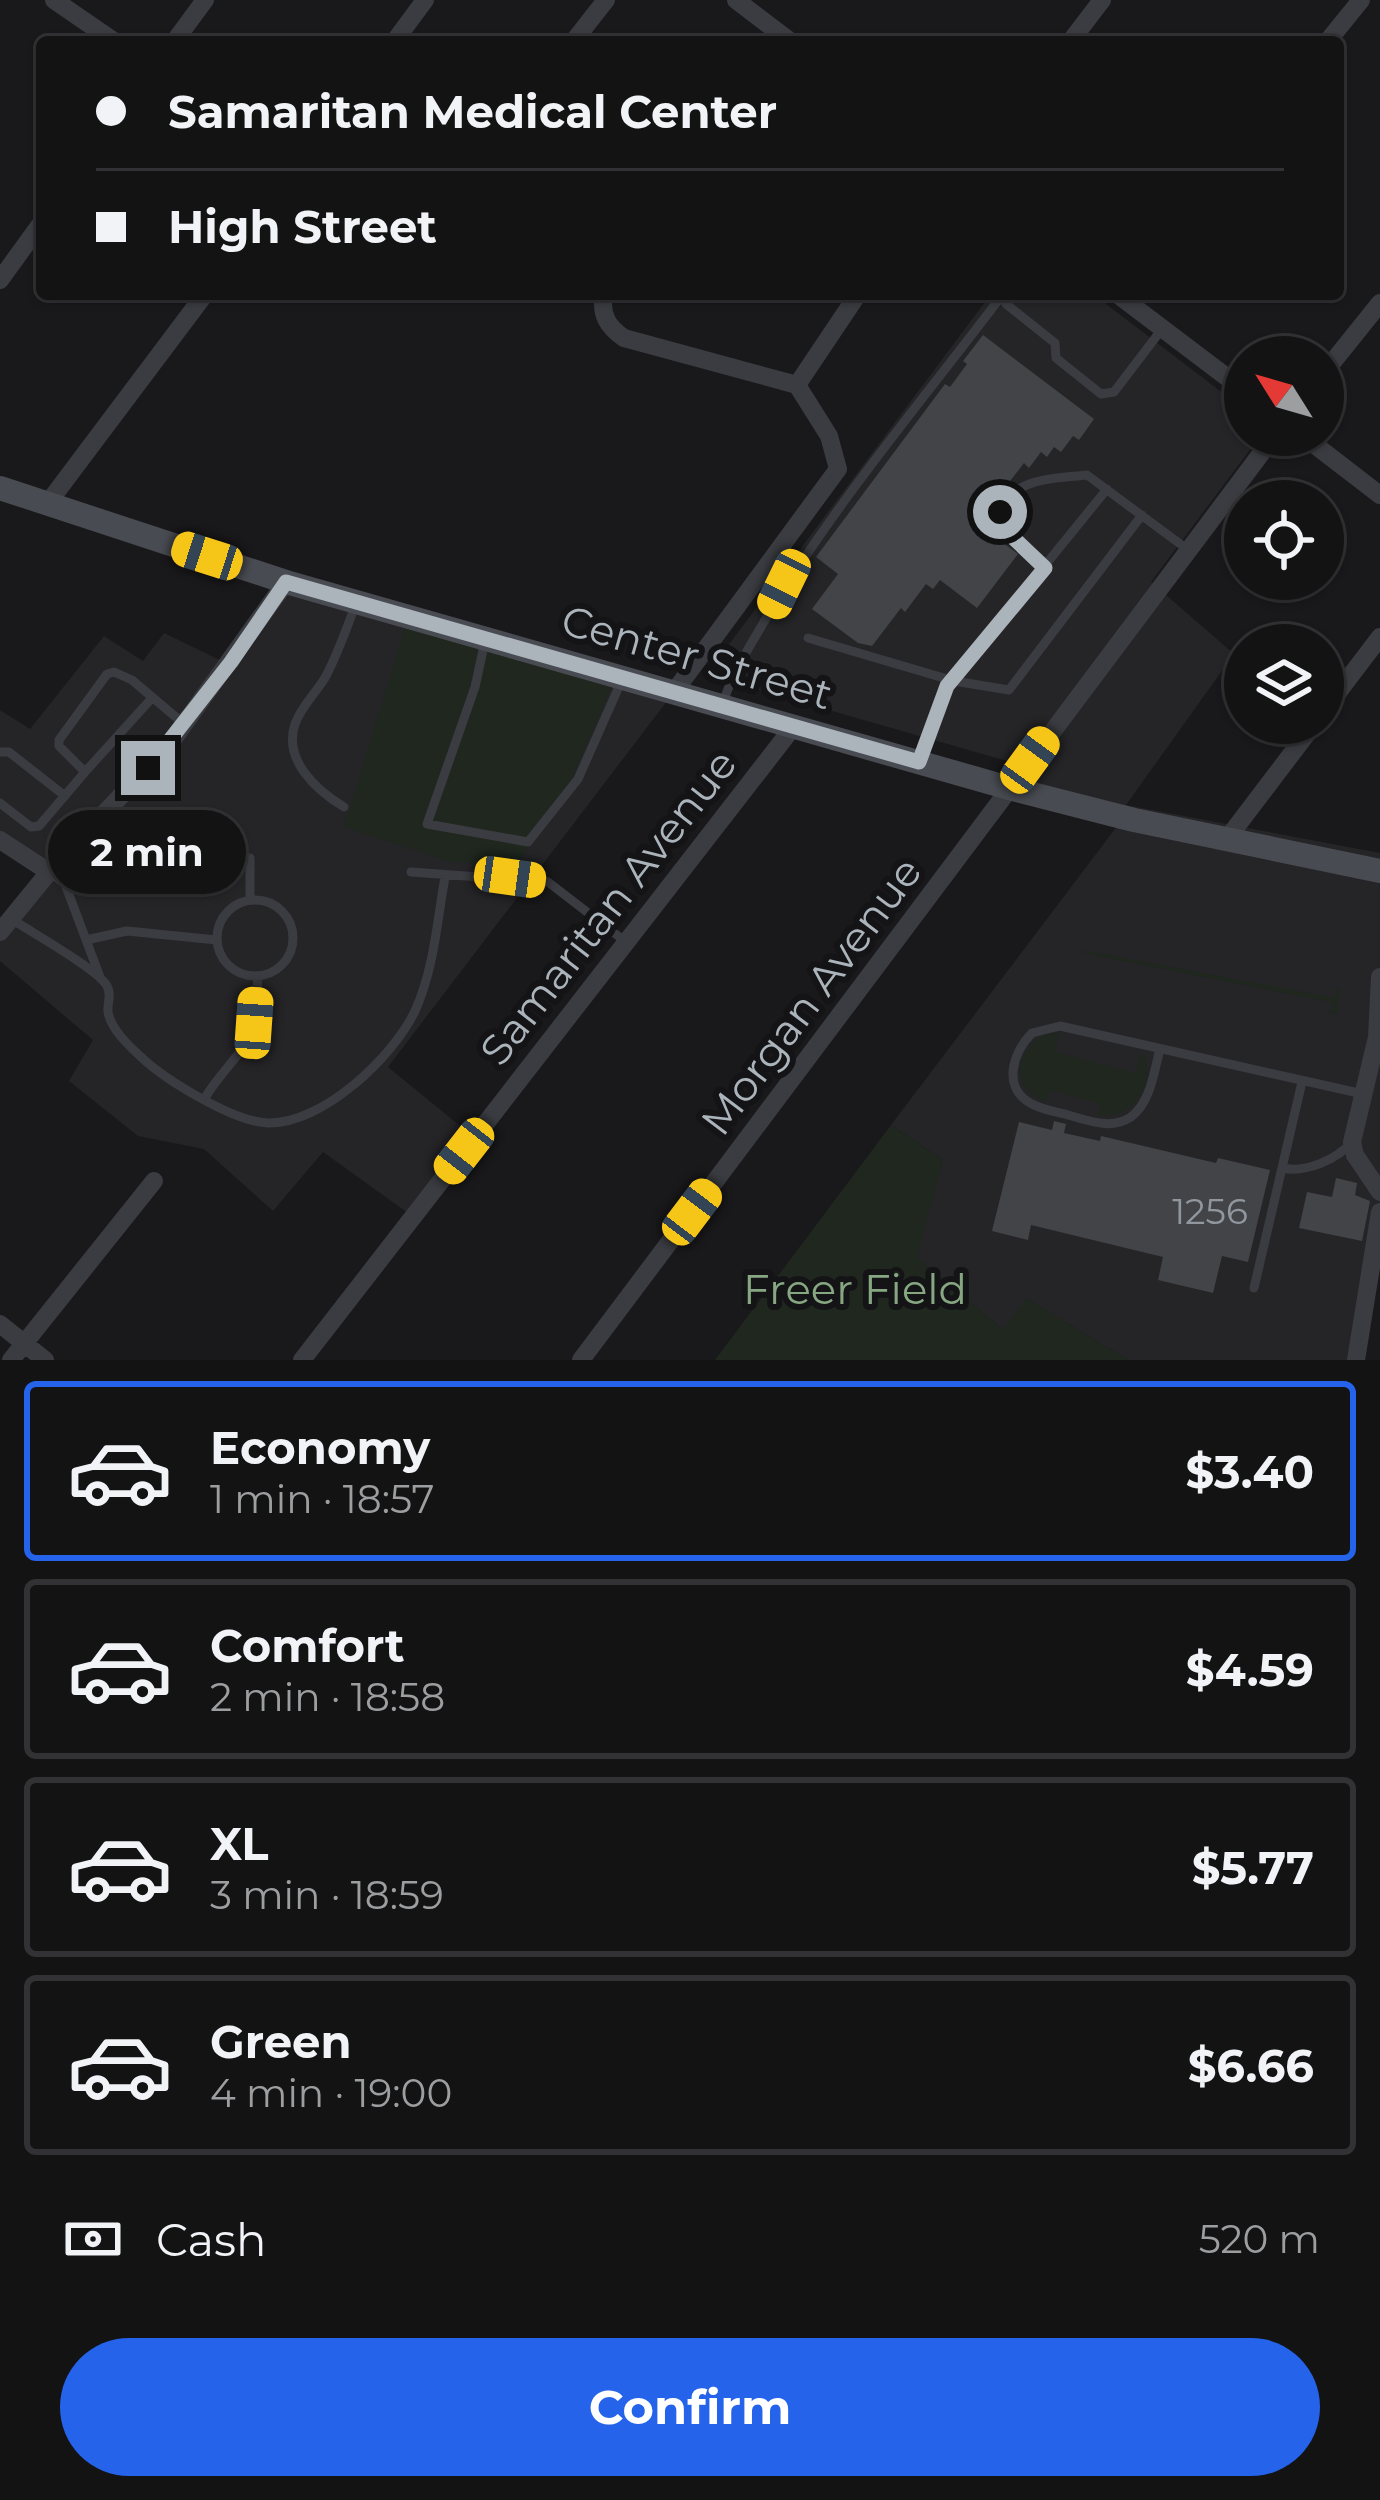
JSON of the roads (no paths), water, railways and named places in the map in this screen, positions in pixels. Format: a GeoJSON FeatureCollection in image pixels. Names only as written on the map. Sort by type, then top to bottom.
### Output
{"type":"FeatureCollection","features":[{"type":"Feature","properties":{"kind":"main road","name":"Center Street"},"geometry":{"type":"LineString","coordinates":[[0,488],[286,582],[1009,788],[1380,871]]}},
{"type":"Feature","properties":{"kind":"street"},"geometry":{"type":"LineString","coordinates":[[54,0],[106,36]]}},
{"type":"Feature","properties":{"kind":"street"},"geometry":{"type":"LineString","coordinates":[[398,36],[425,0]]}},
{"type":"Feature","properties":{"kind":"street"},"geometry":{"type":"LineString","coordinates":[[578,36],[605,0]]}},
{"type":"Feature","properties":{"kind":"street"},"geometry":{"type":"LineString","coordinates":[[736,0],[783,36]]}},
{"type":"Feature","properties":{"kind":"street"},"geometry":{"type":"LineString","coordinates":[[1332,36],[1361,0]]}},
{"type":"Feature","properties":{"kind":"street"},"geometry":{"type":"LineString","coordinates":[[1074,36],[1100,1]]}},
{"type":"Feature","properties":{"kind":"street"},"geometry":{"type":"LineString","coordinates":[[178,36],[197,3]]}},
{"type":"Feature","properties":{"kind":"street"},"geometry":{"type":"LineString","coordinates":[[0,280],[36,231]]}},
{"type":"Feature","properties":{"kind":"street"},"geometry":{"type":"LineString","coordinates":[[48,503],[200,300]]}},
{"type":"Feature","properties":{"kind":"street"},"geometry":{"type":"LineString","coordinates":[[603,300],[606,322],[624,338],[797,385],[829,436],[838,469],[674,692]]}},
{"type":"Feature","properties":{"kind":"street"},"geometry":{"type":"LineString","coordinates":[[797,385],[854,300]]}},
{"type":"Feature","properties":{"kind":"street"},"geometry":{"type":"LineString","coordinates":[[1127,300],[1224,376]]}},
{"type":"Feature","properties":{"kind":"street"},"geometry":{"type":"LineString","coordinates":[[1344,348],[1380,303]]}},
{"type":"Feature","properties":{"kind":"street","name":"Morgan Avenue"},"geometry":{"type":"LineString","coordinates":[[580,1360],[1259,456]]}},
{"type":"Feature","properties":{"kind":"street"},"geometry":{"type":"LineString","coordinates":[[1329,456],[1380,495]]}},
{"type":"Feature","properties":{"kind":"street"},"geometry":{"type":"LineString","coordinates":[[5,925],[184,724],[286,582]]}},
{"type":"Feature","properties":{"kind":"street"},"geometry":{"type":"LineString","coordinates":[[1344,684],[1380,637]]}},
{"type":"Feature","properties":{"kind":"street","name":"Samaritan Avenue"},"geometry":{"type":"LineString","coordinates":[[302,1360],[794,726]]}},
{"type":"Feature","properties":{"kind":"street"},"geometry":{"type":"LineString","coordinates":[[1227,839],[1299,744]]}},
{"type":"Feature","properties":{"kind":"street"},"geometry":{"type":"LineString","coordinates":[[0,840],[49,872]]}},
{"type":"Feature","properties":{"kind":"street"},"geometry":{"type":"LineString","coordinates":[[1380,977],[1377,1037],[1352,1142],[1355,1155],[1380,1192]]}},
{"type":"Feature","properties":{"kind":"street"},"geometry":{"type":"LineString","coordinates":[[11,1360],[154,1181]]}},
{"type":"Feature","properties":{"kind":"street"},"geometry":{"type":"LineString","coordinates":[[1356,1360],[1380,1212]]}},
{"type":"Feature","properties":{"kind":"street"},"geometry":{"type":"LineString","coordinates":[[0,1324],[45,1360]]}},
{"type":"Feature","properties":{"kind":"lane"},"geometry":{"type":"LineString","coordinates":[[722,705],[735,664],[784,584],[998,300]]}},
{"type":"Feature","properties":{"kind":"lane"},"geometry":{"type":"LineString","coordinates":[[1005,300],[1054,343],[1055,358],[1101,394],[1114,392],[1162,329]]}},
{"type":"Feature","properties":{"kind":"lane"},"geometry":{"type":"LineString","coordinates":[[1045,568],[999,522],[1013,490],[1029,482],[1087,475],[1187,549]]}},
{"type":"Feature","properties":{"kind":"lane"},"geometry":{"type":"LineString","coordinates":[[919,762],[943,694],[1107,490]]}},
{"type":"Feature","properties":{"kind":"lane"},"geometry":{"type":"LineString","coordinates":[[808,638],[954,681],[1009,690],[1142,515]]}},
{"type":"Feature","properties":{"kind":"lane"},"geometry":{"type":"LineString","coordinates":[[344,807],[325,795],[299,765],[293,736],[297,719],[340,647],[357,601]]}},
{"type":"Feature","properties":{"kind":"lane"},"geometry":{"type":"LineString","coordinates":[[486,638],[475,687],[427,824],[528,842],[578,779],[623,677]]}},
{"type":"Feature","properties":{"kind":"lane"},"geometry":{"type":"LineString","coordinates":[[85,772],[59,746],[59,740],[107,674],[114,671],[132,680],[184,724]]}},
{"type":"Feature","properties":{"kind":"lane"},"geometry":{"type":"LineString","coordinates":[[0,803],[31,827],[39,826],[152,698]]}},
{"type":"Feature","properties":{"kind":"lane"},"geometry":{"type":"LineString","coordinates":[[0,752],[9,752],[65,796]]}},
{"type":"Feature","properties":{"kind":"lane"},"geometry":{"type":"LineString","coordinates":[[250,858],[250,900]]}},
{"type":"Feature","properties":{"kind":"lane"},"geometry":{"type":"LineString","coordinates":[[49,872],[65,884],[110,992],[108,1012],[120,1035],[153,1068],[234,1115],[271,1123],[317,1108],[364,1078],[391,1050],[429,974],[445,878]]}},
{"type":"Feature","properties":{"kind":"lane"},"geometry":{"type":"LineString","coordinates":[[411,872],[548,882],[626,942]]}},
{"type":"Feature","properties":{"kind":"lane"},"geometry":{"type":"LineString","coordinates":[[250,900],[273,903],[286,914],[294,936],[280,968],[258,976],[229,966],[218,940],[226,914],[250,900]]}},
{"type":"Feature","properties":{"kind":"lane"},"geometry":{"type":"LineString","coordinates":[[5,925],[100,977]]}},
{"type":"Feature","properties":{"kind":"lane"},"geometry":{"type":"LineString","coordinates":[[86,940],[127,931],[218,940]]}},
{"type":"Feature","properties":{"kind":"lane"},"geometry":{"type":"LineString","coordinates":[[205,1098],[248,1039],[258,976]]}},
{"type":"Feature","properties":{"kind":"lane"},"geometry":{"type":"LineString","coordinates":[[1160,1049],[1147,1097],[1130,1117],[1117,1123],[1102,1125],[1034,1105],[1023,1098],[1012,1071],[1014,1058],[1032,1033],[1060,1026],[1363,1094]]}},
{"type":"Feature","properties":{"kind":"lane"},"geometry":{"type":"LineString","coordinates":[[1254,1288],[1302,1082]]}},
{"type":"Feature","properties":{"kind":"lane"},"geometry":{"type":"LineString","coordinates":[[1282,1168],[1308,1167],[1335,1156],[1352,1142]]}},
{"type":"Feature","properties":{"kind":"park label","name":"Freer Field"},"geometry":{"type":"Point","coordinates":[855,1289]}}]}
